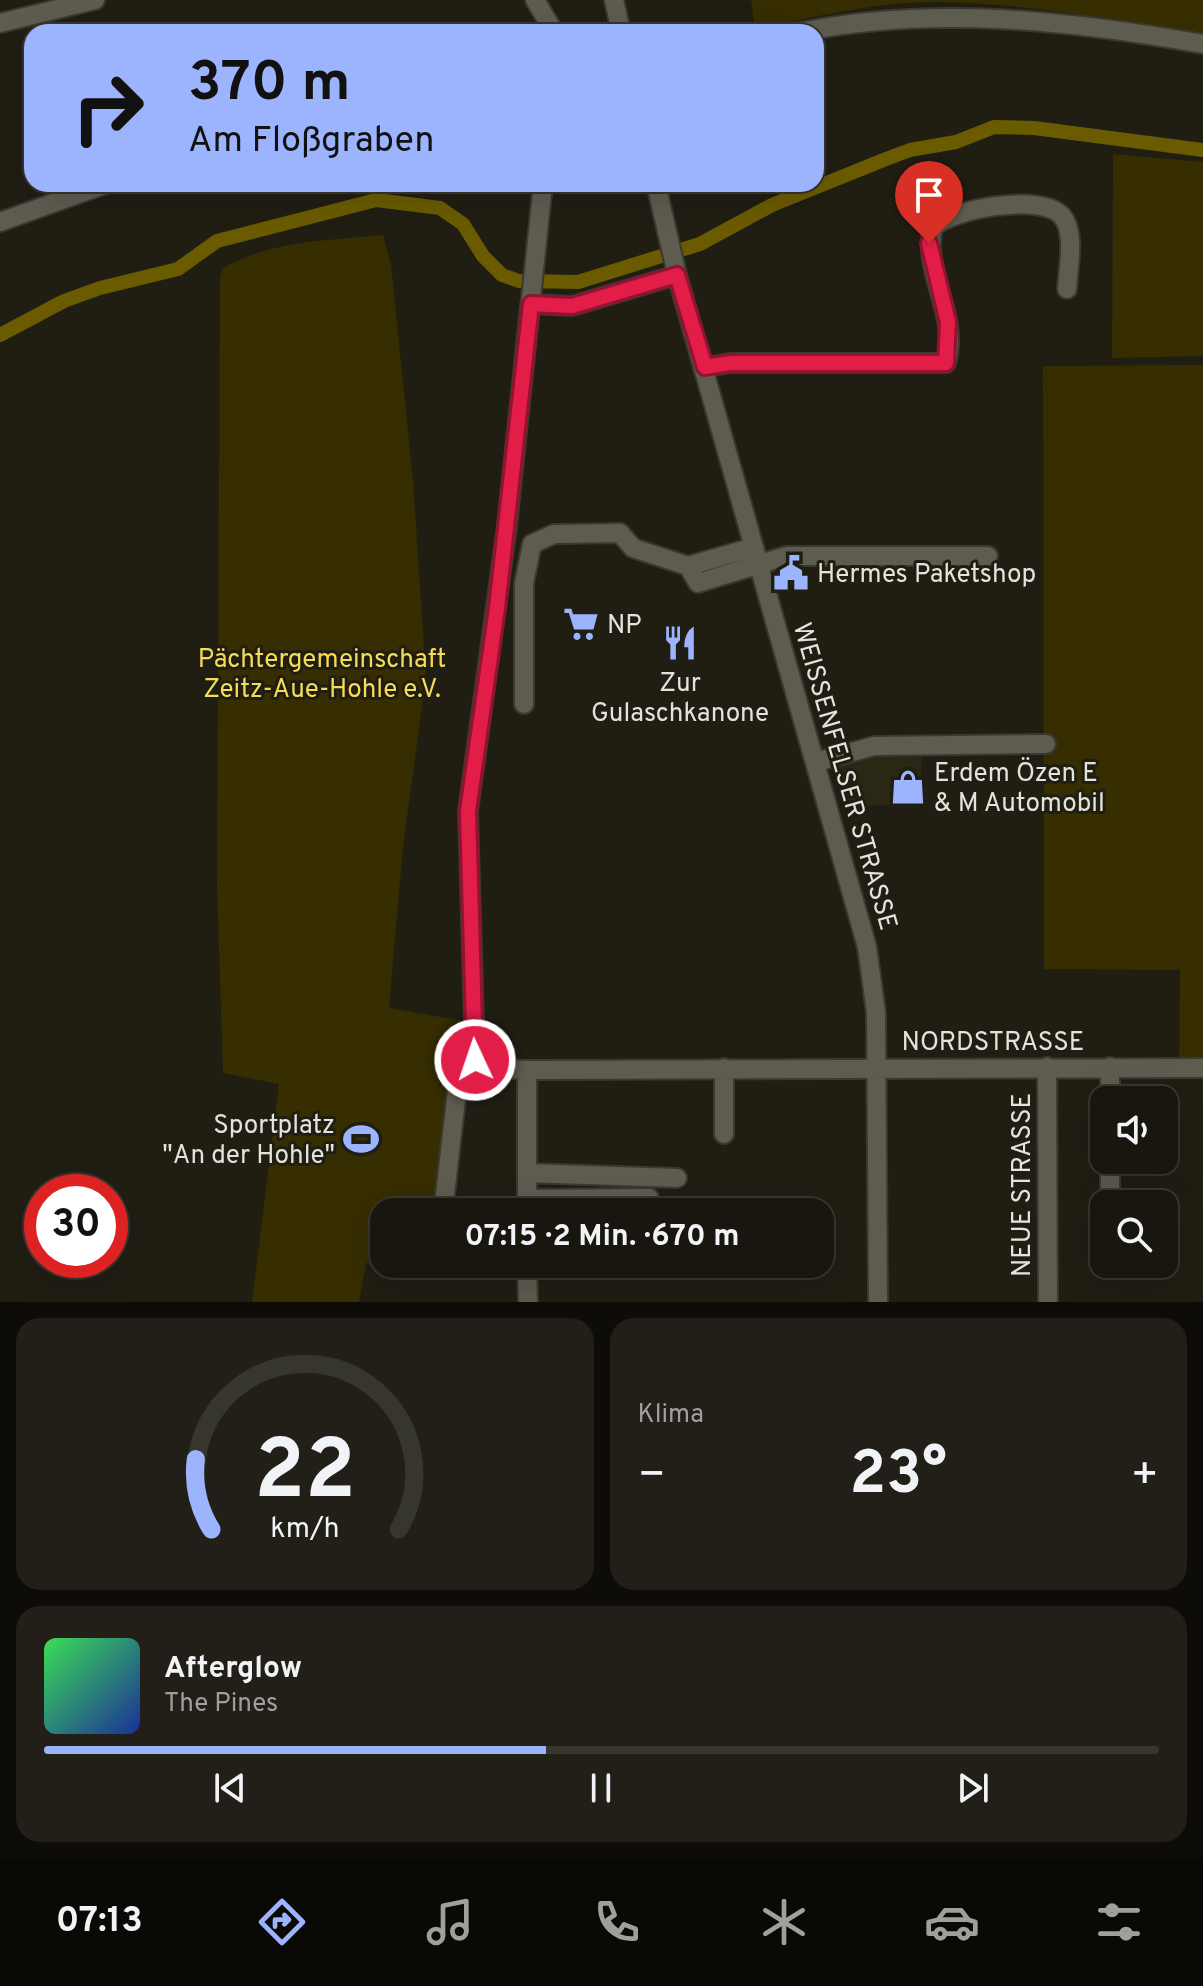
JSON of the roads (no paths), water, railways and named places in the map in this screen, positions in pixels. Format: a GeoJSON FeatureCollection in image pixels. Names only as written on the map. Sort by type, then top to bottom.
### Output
{"type":"FeatureCollection","features":[{"type":"Feature","properties":{"kind":"street"},"geometry":{"type":"LineString","coordinates":[[0,23],[95,0]]}},
{"type":"Feature","properties":{"kind":"street"},"geometry":{"type":"LineString","coordinates":[[535,0],[549,24]]}},
{"type":"Feature","properties":{"kind":"street"},"geometry":{"type":"LineString","coordinates":[[614,0],[619,24]]}},
{"type":"Feature","properties":{"kind":"street"},"geometry":{"type":"LineString","coordinates":[[824,28],[869,21],[983,18],[1103,29],[1203,44]]}},
{"type":"Feature","properties":{"kind":"street"},"geometry":{"type":"LineString","coordinates":[[0,222],[84,192]]}},
{"type":"Feature","properties":{"kind":"street"},"geometry":{"type":"LineString","coordinates":[[445,1198],[458,1081],[475,1060],[468,811],[497,608],[542,192]]}},
{"type":"Feature","properties":{"kind":"street","name":"WEISSENFELSER STRASSE"},"geometry":{"type":"LineString","coordinates":[[658,192],[673,259],[867,947],[876,1013],[878,1302]]}},
{"type":"Feature","properties":{"kind":"street"},"geometry":{"type":"LineString","coordinates":[[705,367],[730,363],[946,363],[948,322],[929,243],[933,228],[952,214],[1030,205],[1049,207],[1061,214],[1067,225],[1069,244],[1067,289]]}},
{"type":"Feature","properties":{"kind":"street"},"geometry":{"type":"LineString","coordinates":[[533,292],[572,306],[673,259]]}},
{"type":"Feature","properties":{"kind":"street"},"geometry":{"type":"LineString","coordinates":[[524,704],[524,583],[532,544],[554,534],[620,533],[633,548],[693,574],[756,556],[988,556]]}},
{"type":"Feature","properties":{"kind":"street"},"geometry":{"type":"LineString","coordinates":[[816,762],[874,746],[1046,744]]}},
{"type":"Feature","properties":{"kind":"street","name":"NORDSTRASSE"},"geometry":{"type":"LineString","coordinates":[[475,1060],[486,1068],[527,1070],[1203,1068]]}},
{"type":"Feature","properties":{"kind":"street","name":"NEUE STRASSE"},"geometry":{"type":"LineString","coordinates":[[1047,1067],[1048,1302]]}},
{"type":"Feature","properties":{"kind":"street","name":"NORDSTRASSE"},"geometry":{"type":"LineString","coordinates":[[1110,1067],[1110,1086]]}},
{"type":"Feature","properties":{"kind":"street"},"geometry":{"type":"LineString","coordinates":[[724,1068],[724,1134]]}},
{"type":"Feature","properties":{"kind":"street"},"geometry":{"type":"LineString","coordinates":[[527,1070],[527,1198]]}},
{"type":"Feature","properties":{"kind":"street"},"geometry":{"type":"LineString","coordinates":[[527,1173],[677,1178]]}},
{"type":"Feature","properties":{"kind":"street"},"geometry":{"type":"LineString","coordinates":[[527,1278],[528,1302]]}},
{"type":"Feature","properties":{"kind":"waterway"},"geometry":{"type":"LineString","coordinates":[[824,184],[910,150],[956,142],[994,127],[1034,128],[1203,150]]}},
{"type":"Feature","properties":{"kind":"waterway"},"geometry":{"type":"LineString","coordinates":[[0,335],[64,301],[100,288],[178,269],[217,241],[376,200],[440,208],[463,224],[483,256],[502,275],[519,281],[578,282],[700,244],[772,205],[805,192]]}},
{"type":"Feature","properties":{"kind":"place","name":"Hermes Paketshop"},"geometry":{"type":"Point","coordinates":[791,573]}},
{"type":"Feature","properties":{"kind":"place","name":"NP"},"geometry":{"type":"Point","coordinates":[581,624]}},
{"type":"Feature","properties":{"kind":"place","name":"Zur Gulaschkanone"},"geometry":{"type":"Point","coordinates":[680,643]}},
{"type":"Feature","properties":{"kind":"place","name":"Erdem Özen E & M Automobil"},"geometry":{"type":"Point","coordinates":[908,787]}},
{"type":"Feature","properties":{"kind":"place","name":"Sportplatz \"An der Hohle\""},"geometry":{"type":"Point","coordinates":[361,1139]}},
{"type":"Feature","properties":{"kind":"park label","name":"Pächtergemeinschaft Zeitz-Aue-Hohle e.V."},"geometry":{"type":"Point","coordinates":[322,673]}}]}
